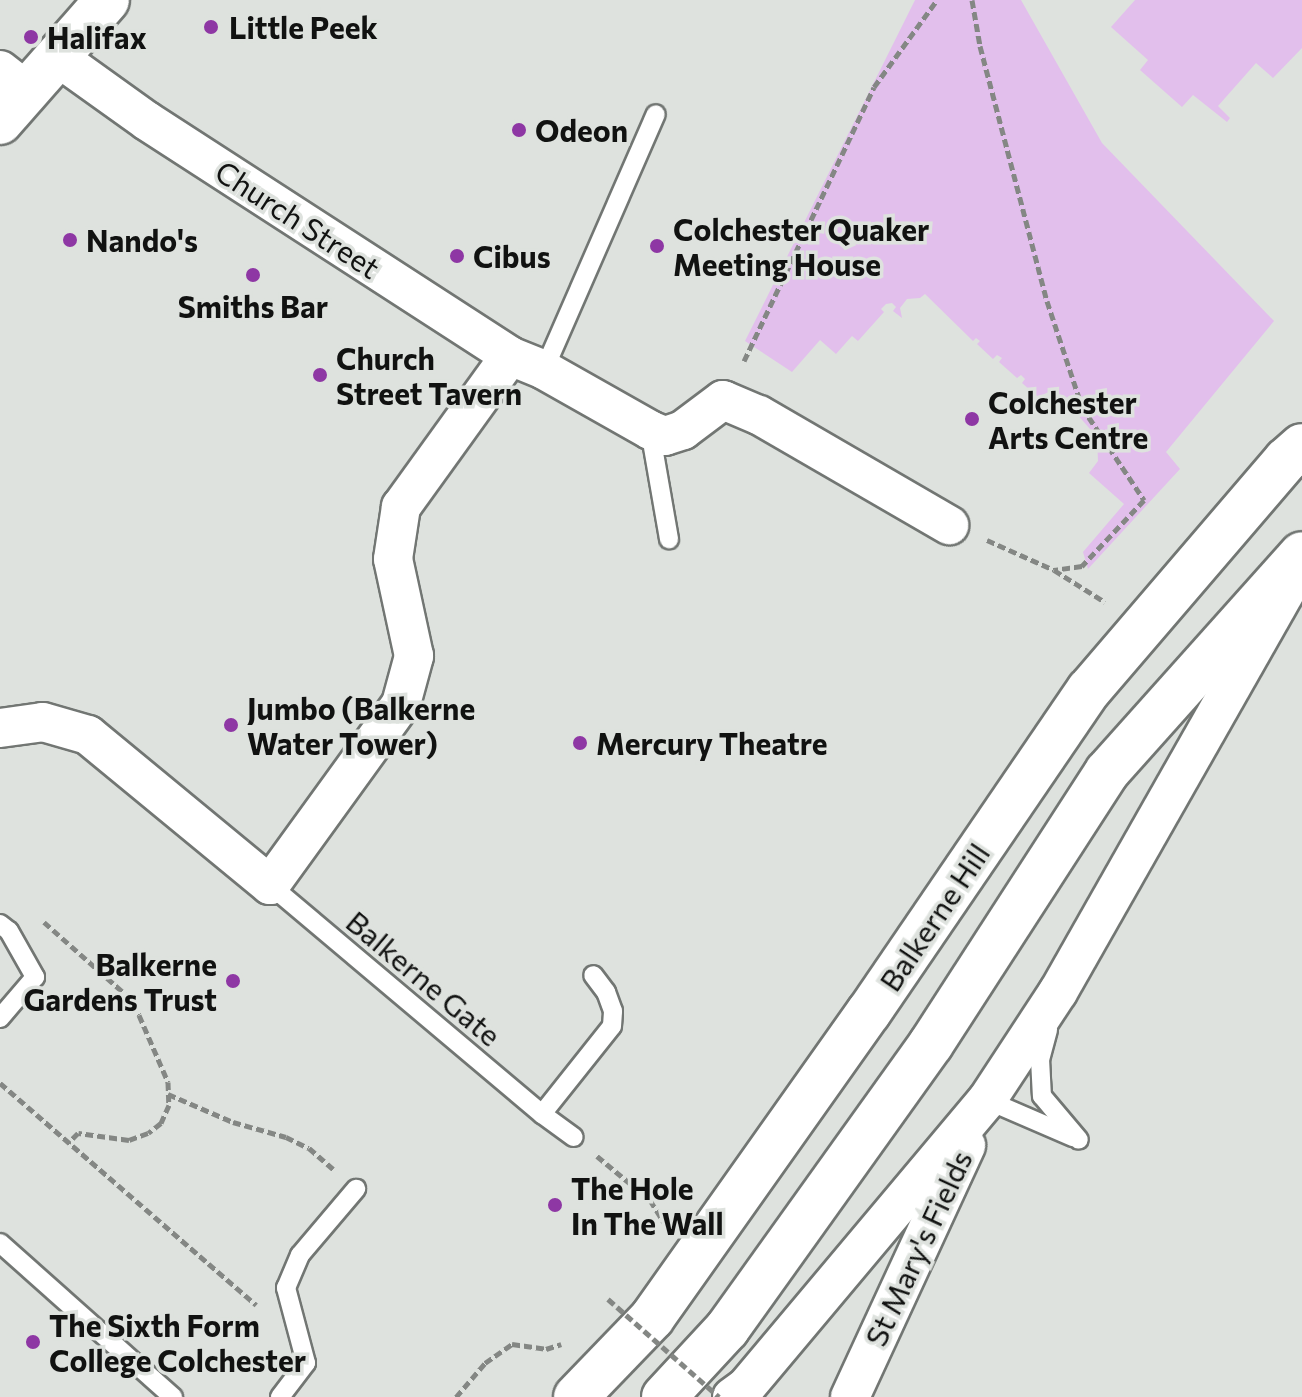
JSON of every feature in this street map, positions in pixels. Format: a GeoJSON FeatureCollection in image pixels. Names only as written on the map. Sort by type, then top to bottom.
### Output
{"type":"FeatureCollection","features":[{"type":"Feature","properties":{"kind":"main road"},"geometry":{"type":"LineString","coordinates":[[9,95],[59,58],[107,0]]}},
{"type":"Feature","properties":{"kind":"main road","name":"Balkerne Hill"},"geometry":{"type":"LineString","coordinates":[[576,1397],[652,1318],[869,1012],[1089,690],[1286,460],[1302,446]]}},
{"type":"Feature","properties":{"kind":"main road"},"geometry":{"type":"LineString","coordinates":[[664,1397],[727,1329],[913,1070],[1107,772],[1302,554]]}},
{"type":"Feature","properties":{"kind":"street","name":"Church Street"},"geometry":{"type":"LineString","coordinates":[[59,58],[147,121],[527,363],[650,430]]}},
{"type":"Feature","properties":{"kind":"street"},"geometry":{"type":"LineString","coordinates":[[0,728],[43,722],[88,735],[270,885],[401,704],[414,656],[393,559],[401,507],[527,363]]}},
{"type":"Feature","properties":{"kind":"street"},"geometry":{"type":"LineString","coordinates":[[650,430],[665,436],[683,430],[723,400],[759,415],[949,525]]}},
{"type":"Feature","properties":{"kind":"street"},"geometry":{"type":"LineString","coordinates":[[732,1397],[746,1387],[987,1100],[1058,992],[1302,562]]}},
{"type":"Feature","properties":{"kind":"street","name":"St Mary's Fields"},"geometry":{"type":"LineString","coordinates":[[850,1397],[987,1100]]}},
{"type":"Feature","properties":{"kind":"lane"},"geometry":{"type":"LineString","coordinates":[[527,363],[656,114]]}},
{"type":"Feature","properties":{"kind":"lane"},"geometry":{"type":"LineString","coordinates":[[650,430],[669,539]]}},
{"type":"Feature","properties":{"kind":"lane","name":"Balkerne Gate"},"geometry":{"type":"LineString","coordinates":[[270,885],[542,1114],[574,1137]]}},
{"type":"Feature","properties":{"kind":"lane"},"geometry":{"type":"LineString","coordinates":[[0,924],[16,943],[35,977],[0,1018]]}},
{"type":"Feature","properties":{"kind":"lane"},"geometry":{"type":"LineString","coordinates":[[542,1114],[588,1061],[612,1026],[613,1011],[606,992],[593,975]]}},
{"type":"Feature","properties":{"kind":"lane"},"geometry":{"type":"LineString","coordinates":[[987,1100],[1079,1140],[1042,1096],[1040,1059],[1058,992]]}},
{"type":"Feature","properties":{"kind":"lane"},"geometry":{"type":"LineString","coordinates":[[280,1397],[306,1363],[286,1288],[300,1255],[356,1189]]}},
{"type":"Feature","properties":{"kind":"lane"},"geometry":{"type":"LineString","coordinates":[[0,1243],[173,1397]]}},
{"type":"Feature","properties":{"kind":"path"},"geometry":{"type":"LineString","coordinates":[[723,400],[874,87],[937,0]]}},
{"type":"Feature","properties":{"kind":"path"},"geometry":{"type":"LineString","coordinates":[[972,0],[980,46],[1047,301],[1082,407],[1144,500],[1082,566],[1054,570]]}},
{"type":"Feature","properties":{"kind":"path"},"geometry":{"type":"LineString","coordinates":[[949,525],[1054,570],[1099,598]]}},
{"type":"Feature","properties":{"kind":"path"},"geometry":{"type":"LineString","coordinates":[[16,943],[39,917],[125,994],[157,1052],[168,1082],[169,1105],[161,1123],[148,1133],[129,1140],[78,1133],[69,1142]]}},
{"type":"Feature","properties":{"kind":"path"},"geometry":{"type":"LineString","coordinates":[[0,1083],[268,1316],[295,1321]]}},
{"type":"Feature","properties":{"kind":"path"},"geometry":{"type":"LineString","coordinates":[[168,1094],[233,1122],[286,1137],[309,1148],[356,1189]]}},
{"type":"Feature","properties":{"kind":"path"},"geometry":{"type":"LineString","coordinates":[[574,1137],[650,1200],[669,1228]]}},
{"type":"Feature","properties":{"kind":"path"},"geometry":{"type":"LineString","coordinates":[[603,1310],[608,1299],[719,1397]]}},
{"type":"Feature","properties":{"kind":"path"},"geometry":{"type":"LineString","coordinates":[[456,1397],[485,1363],[512,1344],[546,1349],[569,1341]]}},
{"type":"Feature","properties":{"kind":"shaded area"},"geometry":{"type":"Polygon","coordinates":[[[915,0],[1021,0],[1102,143],[1274,321],[1166,452],[1180,469],[1088,569],[1083,552],[1124,504],[1089,473],[1098,461],[1097,437],[1055,389],[1038,397],[1022,383],[1025,379],[1021,375],[1017,378],[999,362],[1002,358],[997,355],[993,359],[977,344],[980,341],[976,338],[973,341],[925,294],[920,298],[907,299],[900,308],[902,318],[893,311],[896,307],[892,303],[886,304],[881,309],[884,312],[858,341],[852,336],[836,354],[820,340],[792,372],[745,341],[915,0]]]}},
{"type":"Feature","properties":{"kind":"shaded area"},"geometry":{"type":"Polygon","coordinates":[[[1135,0],[1302,0],[1302,48],[1273,78],[1256,63],[1218,106],[1230,118],[1227,122],[1193,95],[1182,107],[1140,70],[1148,60],[1111,27],[1135,0]]]}},
{"type":"Feature","properties":{"kind":"place","name":"Little Peek"},"geometry":{"type":"Point","coordinates":[211,27]}},
{"type":"Feature","properties":{"kind":"place","name":"Halifax"},"geometry":{"type":"Point","coordinates":[31,37]}},
{"type":"Feature","properties":{"kind":"place","name":"Odeon"},"geometry":{"type":"Point","coordinates":[519,130]}},
{"type":"Feature","properties":{"kind":"place","name":"Nando's"},"geometry":{"type":"Point","coordinates":[70,240]}},
{"type":"Feature","properties":{"kind":"place","name":"Colchester Quaker Meeting House"},"geometry":{"type":"Point","coordinates":[657,246]}},
{"type":"Feature","properties":{"kind":"place","name":"Cibus"},"geometry":{"type":"Point","coordinates":[457,256]}},
{"type":"Feature","properties":{"kind":"place","name":"Smiths Bar"},"geometry":{"type":"Point","coordinates":[253,275]}},
{"type":"Feature","properties":{"kind":"place","name":"Church Street Tavern"},"geometry":{"type":"Point","coordinates":[320,375]}},
{"type":"Feature","properties":{"kind":"place","name":"Colchester Arts Centre"},"geometry":{"type":"Point","coordinates":[972,419]}},
{"type":"Feature","properties":{"kind":"place","name":"Jumbo (Balkerne Water Tower)"},"geometry":{"type":"Point","coordinates":[231,725]}},
{"type":"Feature","properties":{"kind":"place","name":"Mercury Theatre"},"geometry":{"type":"Point","coordinates":[580,743]}},
{"type":"Feature","properties":{"kind":"place","name":"Balkerne Gardens Trust"},"geometry":{"type":"Point","coordinates":[233,981]}},
{"type":"Feature","properties":{"kind":"place","name":"The Hole In The Wall"},"geometry":{"type":"Point","coordinates":[555,1205]}},
{"type":"Feature","properties":{"kind":"place","name":"The Sixth Form College Colchester"},"geometry":{"type":"Point","coordinates":[33,1342]}}]}
